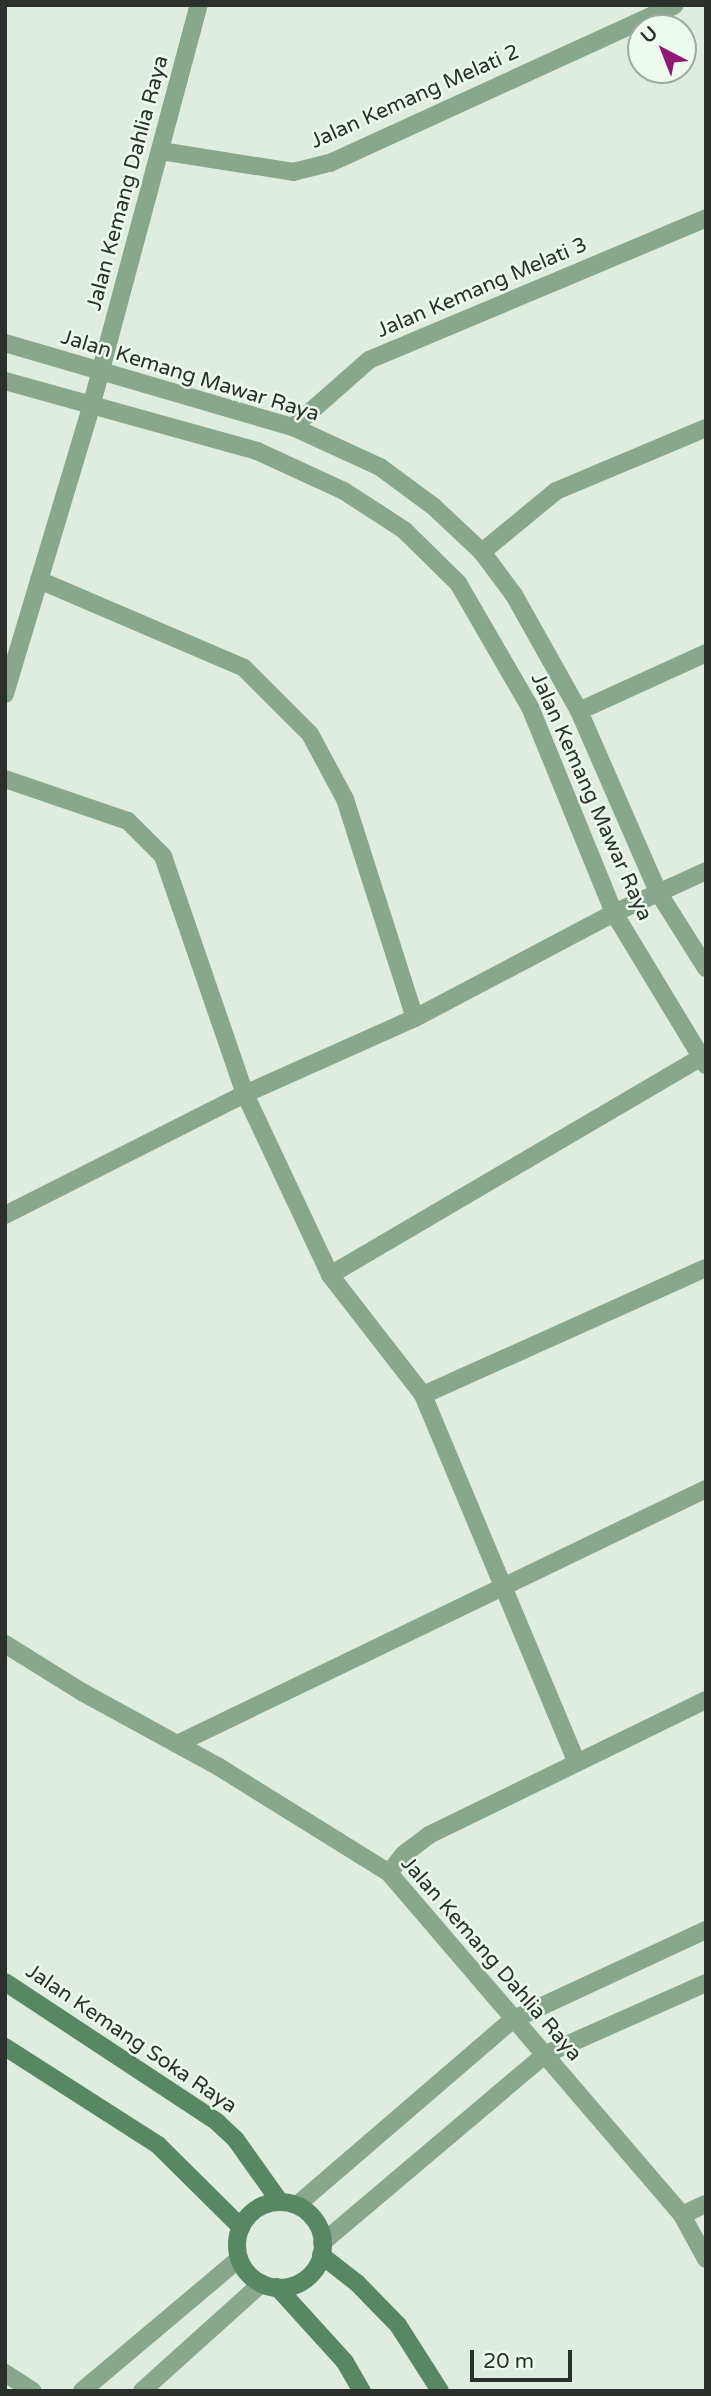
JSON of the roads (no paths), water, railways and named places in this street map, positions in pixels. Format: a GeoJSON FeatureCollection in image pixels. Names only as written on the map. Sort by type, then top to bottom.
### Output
{"type":"FeatureCollection","features":[{"type":"Feature","properties":{"kind":"street","name":"Jalan Kemang Dahlia Raya"},"geometry":{"type":"LineString","coordinates":[[5,694],[91,407],[199,5]]}},
{"type":"Feature","properties":{"kind":"street","name":"Jalan Kemang Melati 2"},"geometry":{"type":"LineString","coordinates":[[161,151],[293,172],[330,163],[675,5]]}},
{"type":"Feature","properties":{"kind":"street","name":"Jalan Kemang Melati 3"},"geometry":{"type":"LineString","coordinates":[[293,427],[369,360],[706,218]]}},
{"type":"Feature","properties":{"kind":"street","name":"Jalan Kemang Mawar Raya"},"geometry":{"type":"LineString","coordinates":[[5,342],[293,427],[380,467],[434,507],[482,552],[514,595],[579,711],[658,892],[706,968]]}},
{"type":"Feature","properties":{"kind":"street","name":"Jalan Kemang Mawar Raya"},"geometry":{"type":"LineString","coordinates":[[5,381],[257,451],[344,491],[404,530],[458,583],[530,707],[614,913],[704,1061]]}},
{"type":"Feature","properties":{"kind":"street"},"geometry":{"type":"LineString","coordinates":[[482,552],[556,491],[706,428]]}},
{"type":"Feature","properties":{"kind":"street"},"geometry":{"type":"LineString","coordinates":[[39,580],[244,668],[310,734],[345,799],[415,1018]]}},
{"type":"Feature","properties":{"kind":"street"},"geometry":{"type":"LineString","coordinates":[[579,711],[706,653]]}},
{"type":"Feature","properties":{"kind":"street"},"geometry":{"type":"LineString","coordinates":[[5,779],[128,821],[163,856],[245,1094],[330,1275],[423,1395],[500,1587],[576,1760]]}},
{"type":"Feature","properties":{"kind":"street"},"geometry":{"type":"LineString","coordinates":[[5,1215],[245,1094],[415,1018],[614,913],[706,871]]}},
{"type":"Feature","properties":{"kind":"street"},"geometry":{"type":"LineString","coordinates":[[330,1275],[704,1061]]}},
{"type":"Feature","properties":{"kind":"street"},"geometry":{"type":"LineString","coordinates":[[423,1395],[706,1268]]}},
{"type":"Feature","properties":{"kind":"street"},"geometry":{"type":"LineString","coordinates":[[177,1744],[706,1489]]}},
{"type":"Feature","properties":{"kind":"street","name":"Jalan Kemang Dahlia Raya"},"geometry":{"type":"LineString","coordinates":[[5,1644],[177,1744],[389,1873],[512,2020],[546,2054],[682,2215],[706,2259]]}},
{"type":"Feature","properties":{"kind":"street"},"geometry":{"type":"LineString","coordinates":[[389,1873],[404,1854],[429,1835],[576,1760],[706,1700]]}},
{"type":"Feature","properties":{"kind":"street"},"geometry":{"type":"LineString","coordinates":[[82,2391],[239,2259],[241,2227],[257,2209],[288,2204],[512,2020],[706,1930]]}},
{"type":"Feature","properties":{"kind":"street","name":"Jalan Kemang Soka Raya"},"geometry":{"type":"LineString","coordinates":[[5,1982],[217,2122],[236,2140],[288,2204]]}},
{"type":"Feature","properties":{"kind":"street"},"geometry":{"type":"LineString","coordinates":[[142,2391],[270,2285],[305,2279],[322,2249],[546,2054],[706,1983]]}},
{"type":"Feature","properties":{"kind":"street"},"geometry":{"type":"LineString","coordinates":[[5,2047],[158,2145],[241,2227]]}},
{"type":"Feature","properties":{"kind":"street"},"geometry":{"type":"LineString","coordinates":[[288,2204],[315,2220],[322,2249],[398,2325],[440,2391]]}},
{"type":"Feature","properties":{"kind":"street"},"geometry":{"type":"LineString","coordinates":[[682,2215],[706,2204]]}},
{"type":"Feature","properties":{"kind":"street"},"geometry":{"type":"LineString","coordinates":[[239,2259],[270,2285],[345,2362],[362,2391]]}},
{"type":"Feature","properties":{"kind":"street"},"geometry":{"type":"LineString","coordinates":[[5,2373],[33,2391]]}}]}
